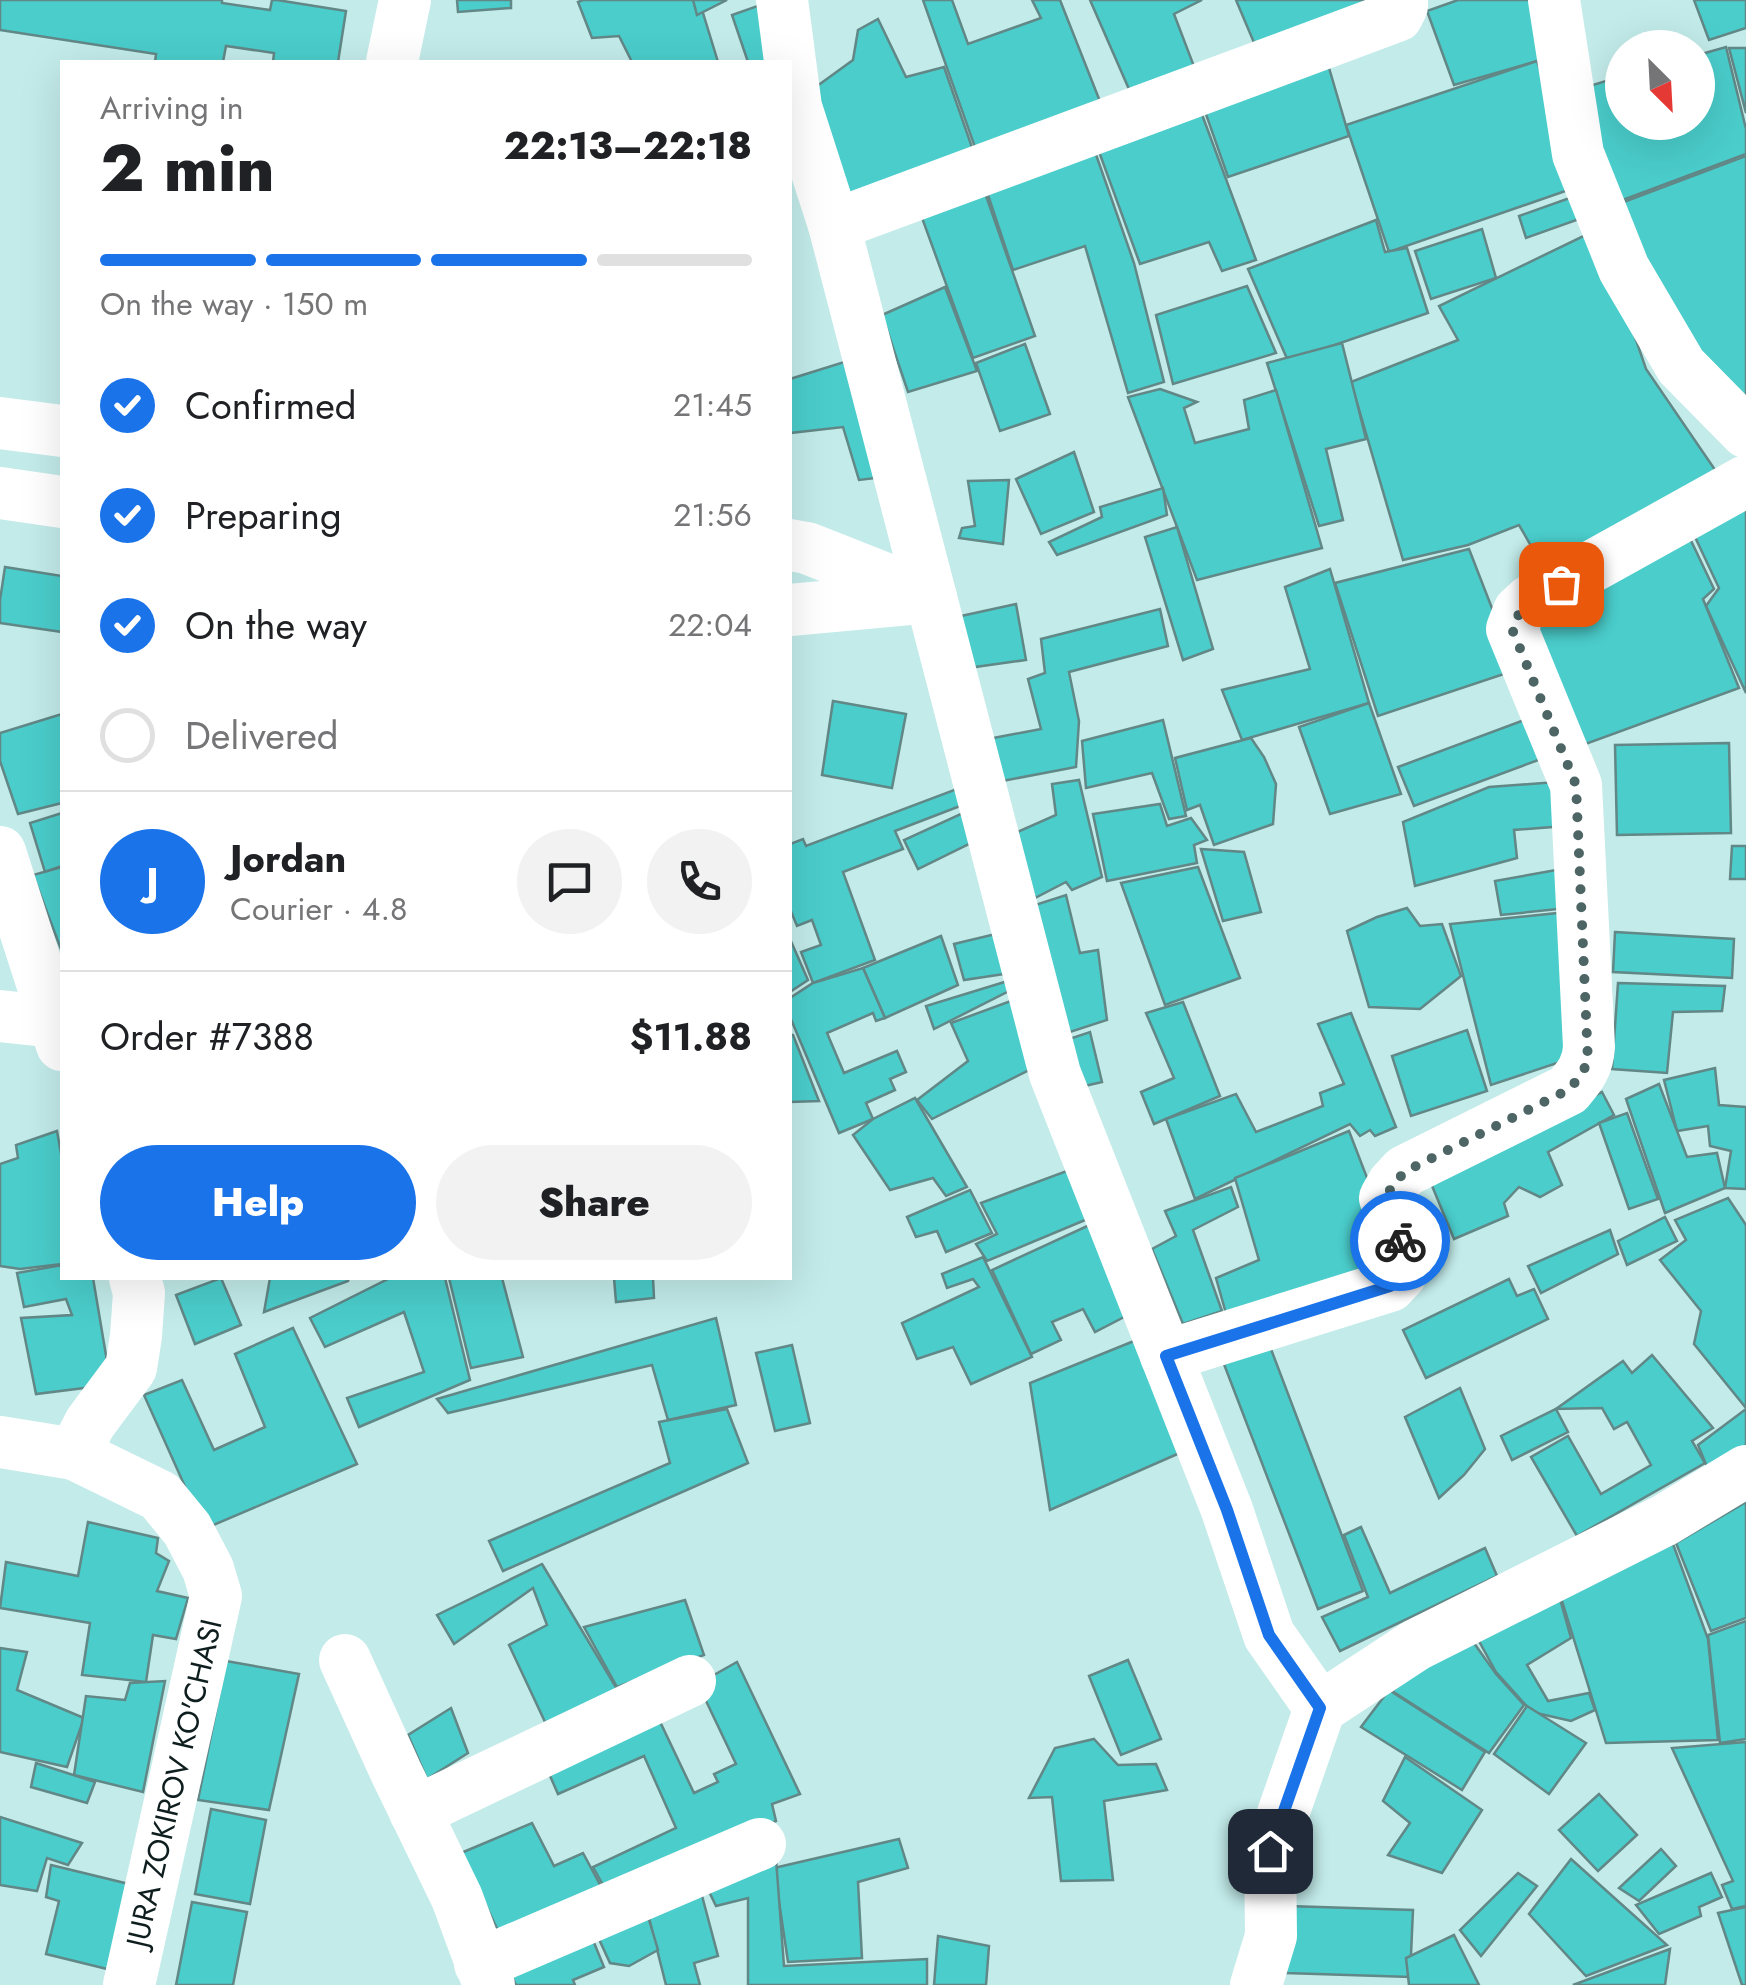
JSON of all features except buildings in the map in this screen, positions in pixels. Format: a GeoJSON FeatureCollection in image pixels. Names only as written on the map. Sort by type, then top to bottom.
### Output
{"type":"FeatureCollection","features":[{"type":"Feature","properties":{"kind":"street"},"geometry":{"type":"LineString","coordinates":[[392,60],[405,0]]}},
{"type":"Feature","properties":{"kind":"street"},"geometry":{"type":"LineString","coordinates":[[782,0],[790,60]]}},
{"type":"Feature","properties":{"kind":"street"},"geometry":{"type":"LineString","coordinates":[[834,225],[1398,16],[1402,0]]}},
{"type":"Feature","properties":{"kind":"street"},"geometry":{"type":"LineString","coordinates":[[1554,0],[1578,154],[1624,270],[1681,366],[1746,432]]}},
{"type":"Feature","properties":{"kind":"street"},"geometry":{"type":"LineString","coordinates":[[792,76],[796,107],[834,225],[1055,1074],[1227,1510],[1269,1635],[1320,1708]]}},
{"type":"Feature","properties":{"kind":"street"},"geometry":{"type":"LineString","coordinates":[[0,423],[60,431]]}},
{"type":"Feature","properties":{"kind":"street"},"geometry":{"type":"LineString","coordinates":[[1166,1356],[1390,1286],[1401,1274],[1404,1254],[1386,1198],[1393,1184],[1406,1171],[1568,1090],[1579,1078],[1588,1062],[1589,1047],[1576,785],[1512,629],[1519,611],[1530,601],[1746,482]]}},
{"type":"Feature","properties":{"kind":"street"},"geometry":{"type":"LineString","coordinates":[[0,492],[60,502]]}},
{"type":"Feature","properties":{"kind":"street"},"geometry":{"type":"LineString","coordinates":[[792,545],[932,598]]}},
{"type":"Feature","properties":{"kind":"street"},"geometry":{"type":"LineString","coordinates":[[792,610],[932,598]]}},
{"type":"Feature","properties":{"kind":"street"},"geometry":{"type":"LineString","coordinates":[[0,852],[59,1034]]}},
{"type":"Feature","properties":{"kind":"street"},"geometry":{"type":"LineString","coordinates":[[0,1016],[59,1034]]}},
{"type":"Feature","properties":{"kind":"street"},"geometry":{"type":"LineString","coordinates":[[35,1447],[90,1423],[131,1368],[139,1293],[136,1280]]}},
{"type":"Feature","properties":{"kind":"street","name":"JURA ZOKIROV KO'CHASI"},"geometry":{"type":"LineString","coordinates":[[35,1447],[160,1496],[188,1529],[208,1569],[216,1596],[129,1985]]}},
{"type":"Feature","properties":{"kind":"street"},"geometry":{"type":"LineString","coordinates":[[1256,1985],[1271,1936],[1270,1851],[1320,1708],[1416,1645],[1665,1520],[1746,1472]]}},
{"type":"Feature","properties":{"kind":"street"},"geometry":{"type":"LineString","coordinates":[[345,1660],[457,1898],[484,1974],[760,1844]]}},
{"type":"Feature","properties":{"kind":"street"},"geometry":{"type":"LineString","coordinates":[[415,1812],[690,1682]]}},
{"type":"Feature","properties":{"kind":"way so far"},"geometry":{"type":"LineString","coordinates":[[1400,1241],[1386,1198],[1406,1171],[1568,1090],[1588,1062],[1576,785],[1512,629],[1519,611],[1561,584]]}},
{"type":"Feature","properties":{"kind":"route"},"geometry":{"type":"LineString","coordinates":[[1270,1851],[1320,1708],[1269,1635],[1227,1510],[1166,1356],[1390,1286],[1401,1274],[1404,1254],[1400,1241]]}}]}
